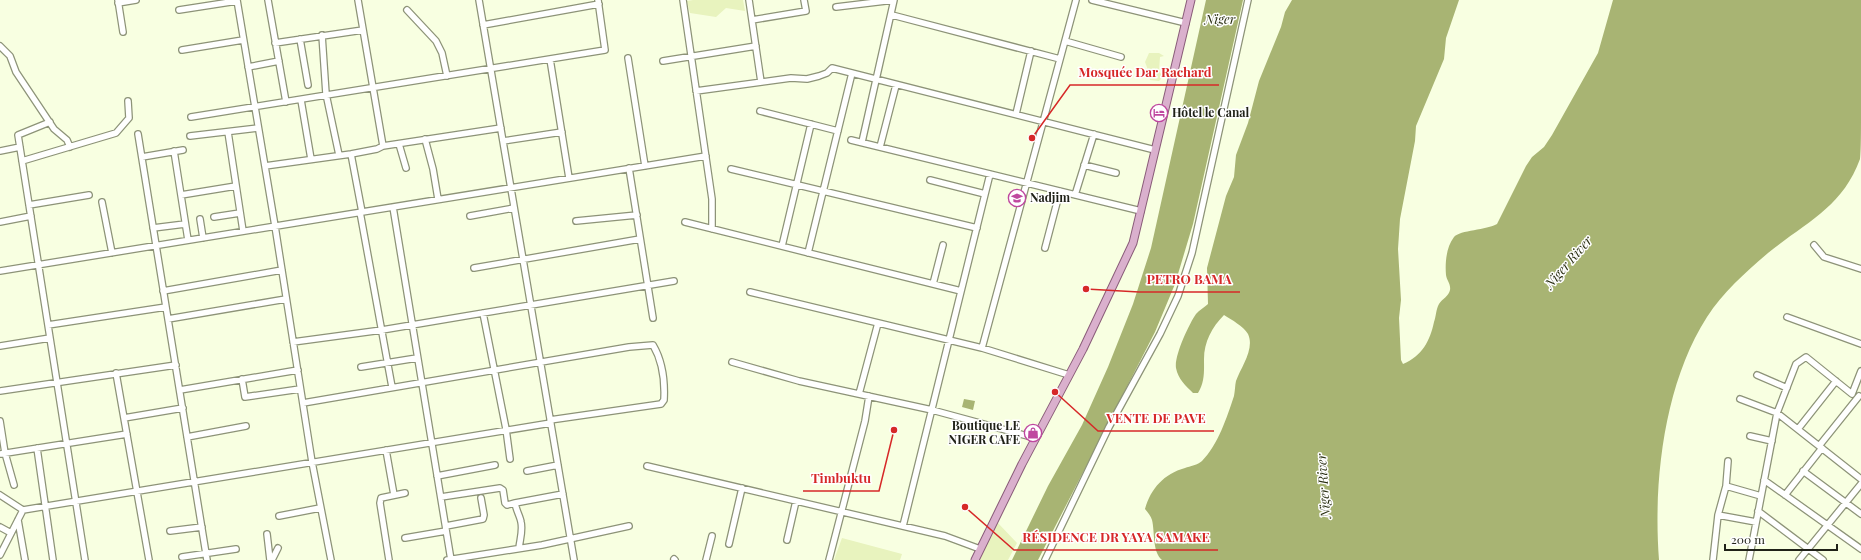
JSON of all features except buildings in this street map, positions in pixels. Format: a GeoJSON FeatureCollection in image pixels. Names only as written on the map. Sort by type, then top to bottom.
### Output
{"type":"FeatureCollection","features":[{"type":"Feature","properties":{"kind":"main road"},"geometry":{"type":"LineString","coordinates":[[975,560],[1069,375],[1130,249],[1141,211],[1186,23],[1190,0]]}},
{"type":"Feature","properties":{"kind":"street"},"geometry":{"type":"LineString","coordinates":[[123,32],[118,2],[136,0]]}},
{"type":"Feature","properties":{"kind":"street"},"geometry":{"type":"LineString","coordinates":[[268,0],[286,102]]}},
{"type":"Feature","properties":{"kind":"street"},"geometry":{"type":"LineString","coordinates":[[358,0],[383,146]]}},
{"type":"Feature","properties":{"kind":"street"},"geometry":{"type":"LineString","coordinates":[[479,0],[574,560]]}},
{"type":"Feature","properties":{"kind":"street"},"geometry":{"type":"LineString","coordinates":[[683,0],[712,199],[712,229]]}},
{"type":"Feature","properties":{"kind":"street"},"geometry":{"type":"LineString","coordinates":[[749,0],[762,82]]}},
{"type":"Feature","properties":{"kind":"street"},"geometry":{"type":"LineString","coordinates":[[752,20],[806,11],[804,0]]}},
{"type":"Feature","properties":{"kind":"street"},"geometry":{"type":"LineString","coordinates":[[836,7],[894,0],[892,15],[862,142]]}},
{"type":"Feature","properties":{"kind":"street"},"geometry":{"type":"LineString","coordinates":[[982,348],[1076,0]]}},
{"type":"Feature","properties":{"kind":"street"},"geometry":{"type":"LineString","coordinates":[[1092,0],[1186,23]]}},
{"type":"Feature","properties":{"kind":"street"},"geometry":{"type":"LineString","coordinates":[[1045,560],[1109,427],[1160,334],[1178,296],[1192,253],[1248,0]]}},
{"type":"Feature","properties":{"kind":"street"},"geometry":{"type":"LineString","coordinates":[[179,10],[237,1],[275,226],[312,462],[331,560]]}},
{"type":"Feature","properties":{"kind":"street"},"geometry":{"type":"LineString","coordinates":[[191,117],[301,100],[326,94],[491,70],[605,50],[599,2],[483,25]]}},
{"type":"Feature","properties":{"kind":"street"},"geometry":{"type":"LineString","coordinates":[[407,10],[436,41],[442,53],[447,76]]}},
{"type":"Feature","properties":{"kind":"street"},"geometry":{"type":"LineString","coordinates":[[892,15],[1060,59]]}},
{"type":"Feature","properties":{"kind":"street"},"geometry":{"type":"LineString","coordinates":[[275,43],[363,30]]}},
{"type":"Feature","properties":{"kind":"street"},"geometry":{"type":"LineString","coordinates":[[322,35],[326,94],[339,155]]}},
{"type":"Feature","properties":{"kind":"street"},"geometry":{"type":"LineString","coordinates":[[300,39],[308,85]]}},
{"type":"Feature","properties":{"kind":"street"},"geometry":{"type":"LineString","coordinates":[[182,50],[243,40]]}},
{"type":"Feature","properties":{"kind":"street"},"geometry":{"type":"LineString","coordinates":[[1065,41],[1121,57]]}},
{"type":"Feature","properties":{"kind":"street"},"geometry":{"type":"LineString","coordinates":[[0,46],[10,56],[16,72],[50,122],[67,140],[70,147]]}},
{"type":"Feature","properties":{"kind":"street"},"geometry":{"type":"LineString","coordinates":[[663,61],[756,46]]}},
{"type":"Feature","properties":{"kind":"street"},"geometry":{"type":"LineString","coordinates":[[1016,114],[1031,51]]}},
{"type":"Feature","properties":{"kind":"street"},"geometry":{"type":"LineString","coordinates":[[628,58],[644,166]]}},
{"type":"Feature","properties":{"kind":"street"},"geometry":{"type":"LineString","coordinates":[[550,59],[569,178]]}},
{"type":"Feature","properties":{"kind":"street"},"geometry":{"type":"LineString","coordinates":[[248,66],[279,60]]}},
{"type":"Feature","properties":{"kind":"street"},"geometry":{"type":"LineString","coordinates":[[696,91],[791,78],[807,79],[827,73],[832,68],[1155,150]]}},
{"type":"Feature","properties":{"kind":"street"},"geometry":{"type":"LineString","coordinates":[[808,253],[852,73]]}},
{"type":"Feature","properties":{"kind":"street"},"geometry":{"type":"LineString","coordinates":[[880,147],[896,85]]}},
{"type":"Feature","properties":{"kind":"street"},"geometry":{"type":"LineString","coordinates":[[301,100],[311,159]]}},
{"type":"Feature","properties":{"kind":"street"},"geometry":{"type":"LineString","coordinates":[[22,161],[116,133],[129,118],[130,110],[128,101]]}},
{"type":"Feature","properties":{"kind":"street"},"geometry":{"type":"LineString","coordinates":[[760,111],[838,131]]}},
{"type":"Feature","properties":{"kind":"street"},"geometry":{"type":"LineString","coordinates":[[50,122],[18,135],[85,560]]}},
{"type":"Feature","properties":{"kind":"street"},"geometry":{"type":"LineString","coordinates":[[782,246],[811,124]]}},
{"type":"Feature","properties":{"kind":"street"},"geometry":{"type":"LineString","coordinates":[[190,136],[258,128]]}},
{"type":"Feature","properties":{"kind":"street"},"geometry":{"type":"LineString","coordinates":[[265,166],[351,154],[378,149],[383,146],[500,128]]}},
{"type":"Feature","properties":{"kind":"street"},"geometry":{"type":"LineString","coordinates":[[228,132],[243,231]]}},
{"type":"Feature","properties":{"kind":"street"},"geometry":{"type":"LineString","coordinates":[[503,141],[562,132]]}},
{"type":"Feature","properties":{"kind":"street"},"geometry":{"type":"LineString","coordinates":[[138,134],[207,560]]}},
{"type":"Feature","properties":{"kind":"street"},"geometry":{"type":"LineString","coordinates":[[1075,195],[1094,134]]}},
{"type":"Feature","properties":{"kind":"street"},"geometry":{"type":"LineString","coordinates":[[426,140],[438,199]]}},
{"type":"Feature","properties":{"kind":"street"},"geometry":{"type":"LineString","coordinates":[[850,140],[1141,211]]}},
{"type":"Feature","properties":{"kind":"street"},"geometry":{"type":"LineString","coordinates":[[399,144],[406,168]]}},
{"type":"Feature","properties":{"kind":"street"},"geometry":{"type":"LineString","coordinates":[[0,151],[20,148]]}},
{"type":"Feature","properties":{"kind":"street"},"geometry":{"type":"LineString","coordinates":[[142,157],[183,150]]}},
{"type":"Feature","properties":{"kind":"street"},"geometry":{"type":"LineString","coordinates":[[174,152],[188,240]]}},
{"type":"Feature","properties":{"kind":"street"},"geometry":{"type":"LineString","coordinates":[[351,154],[392,387]]}},
{"type":"Feature","properties":{"kind":"street"},"geometry":{"type":"LineString","coordinates":[[0,271],[706,156]]}},
{"type":"Feature","properties":{"kind":"street"},"geometry":{"type":"LineString","coordinates":[[1084,165],[1116,173]]}},
{"type":"Feature","properties":{"kind":"street"},"geometry":{"type":"LineString","coordinates":[[629,168],[653,318]]}},
{"type":"Feature","properties":{"kind":"street"},"geometry":{"type":"LineString","coordinates":[[730,169],[977,228]]}},
{"type":"Feature","properties":{"kind":"street"},"geometry":{"type":"LineString","coordinates":[[904,526],[990,174]]}},
{"type":"Feature","properties":{"kind":"street"},"geometry":{"type":"LineString","coordinates":[[930,180],[985,194]]}},
{"type":"Feature","properties":{"kind":"street"},"geometry":{"type":"LineString","coordinates":[[181,195],[236,186]]}},
{"type":"Feature","properties":{"kind":"street"},"geometry":{"type":"LineString","coordinates":[[1045,248],[1060,191]]}},
{"type":"Feature","properties":{"kind":"street"},"geometry":{"type":"LineString","coordinates":[[29,205],[89,195]]}},
{"type":"Feature","properties":{"kind":"street"},"geometry":{"type":"LineString","coordinates":[[102,202],[112,253]]}},
{"type":"Feature","properties":{"kind":"street"},"geometry":{"type":"LineString","coordinates":[[393,207],[450,560],[571,539],[629,526]]}},
{"type":"Feature","properties":{"kind":"street"},"geometry":{"type":"LineString","coordinates":[[470,216],[514,208]]}},
{"type":"Feature","properties":{"kind":"street"},"geometry":{"type":"LineString","coordinates":[[214,217],[240,213]]}},
{"type":"Feature","properties":{"kind":"street"},"geometry":{"type":"LineString","coordinates":[[576,221],[637,214]]}},
{"type":"Feature","properties":{"kind":"street"},"geometry":{"type":"LineString","coordinates":[[0,222],[31,216]]}},
{"type":"Feature","properties":{"kind":"street"},"geometry":{"type":"LineString","coordinates":[[200,219],[203,238]]}},
{"type":"Feature","properties":{"kind":"street"},"geometry":{"type":"LineString","coordinates":[[685,222],[961,291]]}},
{"type":"Feature","properties":{"kind":"street"},"geometry":{"type":"LineString","coordinates":[[153,228],[185,224]]}},
{"type":"Feature","properties":{"kind":"street"},"geometry":{"type":"LineString","coordinates":[[474,268],[640,239]]}},
{"type":"Feature","properties":{"kind":"street"},"geometry":{"type":"LineString","coordinates":[[933,284],[943,245]]}},
{"type":"Feature","properties":{"kind":"street"},"geometry":{"type":"LineString","coordinates":[[1814,245],[1824,257],[1861,269]]}},
{"type":"Feature","properties":{"kind":"street"},"geometry":{"type":"LineString","coordinates":[[163,291],[282,270]]}},
{"type":"Feature","properties":{"kind":"street"},"geometry":{"type":"LineString","coordinates":[[293,342],[382,330],[674,281]]}},
{"type":"Feature","properties":{"kind":"street"},"geometry":{"type":"LineString","coordinates":[[750,292],[982,348],[1069,375]]}},
{"type":"Feature","properties":{"kind":"street"},"geometry":{"type":"LineString","coordinates":[[168,318],[286,298]]}},
{"type":"Feature","properties":{"kind":"street"},"geometry":{"type":"LineString","coordinates":[[48,325],[166,307]]}},
{"type":"Feature","properties":{"kind":"street"},"geometry":{"type":"LineString","coordinates":[[483,313],[506,429],[510,459]]}},
{"type":"Feature","properties":{"kind":"street"},"geometry":{"type":"LineString","coordinates":[[1787,317],[1861,344]]}},
{"type":"Feature","properties":{"kind":"street"},"geometry":{"type":"LineString","coordinates":[[859,394],[878,323]]}},
{"type":"Feature","properties":{"kind":"street"},"geometry":{"type":"LineString","coordinates":[[0,346],[50,338]]}},
{"type":"Feature","properties":{"kind":"street"},"geometry":{"type":"LineString","coordinates":[[0,495],[24,510],[432,443],[551,421],[661,404],[664,400],[665,381],[657,352],[653,345],[629,347],[303,403]]}},
{"type":"Feature","properties":{"kind":"street"},"geometry":{"type":"LineString","coordinates":[[1749,560],[1778,413],[1796,364],[1806,357],[1852,394],[1861,371]]}},
{"type":"Feature","properties":{"kind":"street"},"geometry":{"type":"LineString","coordinates":[[361,367],[388,364],[417,358]]}},
{"type":"Feature","properties":{"kind":"street"},"geometry":{"type":"LineString","coordinates":[[732,362],[799,381],[932,410],[1036,438]]}},
{"type":"Feature","properties":{"kind":"street"},"geometry":{"type":"LineString","coordinates":[[0,391],[176,365]]}},
{"type":"Feature","properties":{"kind":"street"},"geometry":{"type":"LineString","coordinates":[[180,390],[298,370]]}},
{"type":"Feature","properties":{"kind":"street"},"geometry":{"type":"LineString","coordinates":[[116,373],[150,560]]}},
{"type":"Feature","properties":{"kind":"street"},"geometry":{"type":"LineString","coordinates":[[1757,375],[1787,388]]}},
{"type":"Feature","properties":{"kind":"street"},"geometry":{"type":"LineString","coordinates":[[242,379],[245,397],[300,389]]}},
{"type":"Feature","properties":{"kind":"street"},"geometry":{"type":"LineString","coordinates":[[1798,429],[1836,381]]}},
{"type":"Feature","properties":{"kind":"street"},"geometry":{"type":"LineString","coordinates":[[1785,495],[1820,447],[1860,397],[1853,391]]}},
{"type":"Feature","properties":{"kind":"street"},"geometry":{"type":"LineString","coordinates":[[829,560],[869,396]]}},
{"type":"Feature","properties":{"kind":"street"},"geometry":{"type":"LineString","coordinates":[[1740,399],[1778,413],[1861,479]]}},
{"type":"Feature","properties":{"kind":"street"},"geometry":{"type":"LineString","coordinates":[[124,418],[183,408]]}},
{"type":"Feature","properties":{"kind":"street"},"geometry":{"type":"LineString","coordinates":[[0,421],[2,454],[14,485]]}},
{"type":"Feature","properties":{"kind":"street"},"geometry":{"type":"LineString","coordinates":[[187,437],[246,426]]}},
{"type":"Feature","properties":{"kind":"street"},"geometry":{"type":"LineString","coordinates":[[2,454],[127,434]]}},
{"type":"Feature","properties":{"kind":"street"},"geometry":{"type":"LineString","coordinates":[[1750,436],[1772,441]]}},
{"type":"Feature","properties":{"kind":"street"},"geometry":{"type":"LineString","coordinates":[[36,448],[53,560]]}},
{"type":"Feature","properties":{"kind":"street"},"geometry":{"type":"LineString","coordinates":[[386,450],[394,495]]}},
{"type":"Feature","properties":{"kind":"street"},"geometry":{"type":"LineString","coordinates":[[1713,560],[1718,515],[1726,486],[1728,461]]}},
{"type":"Feature","properties":{"kind":"street"},"geometry":{"type":"LineString","coordinates":[[437,476],[495,465]]}},
{"type":"Feature","properties":{"kind":"street"},"geometry":{"type":"LineString","coordinates":[[527,471],[558,465]]}},
{"type":"Feature","properties":{"kind":"street"},"geometry":{"type":"LineString","coordinates":[[646,466],[945,536],[980,549]]}},
{"type":"Feature","properties":{"kind":"street"},"geometry":{"type":"LineString","coordinates":[[1803,471],[1861,514]]}},
{"type":"Feature","properties":{"kind":"street"},"geometry":{"type":"LineString","coordinates":[[1764,480],[1861,549]]}},
{"type":"Feature","properties":{"kind":"street"},"geometry":{"type":"LineString","coordinates":[[1799,560],[1861,484]]}},
{"type":"Feature","properties":{"kind":"street"},"geometry":{"type":"LineString","coordinates":[[1726,486],[1761,496]]}},
{"type":"Feature","properties":{"kind":"street"},"geometry":{"type":"LineString","coordinates":[[441,497],[500,488],[503,490],[506,504],[563,494]]}},
{"type":"Feature","properties":{"kind":"street"},"geometry":{"type":"LineString","coordinates":[[729,544],[742,488]]}},
{"type":"Feature","properties":{"kind":"street"},"geometry":{"type":"LineString","coordinates":[[389,560],[380,503],[382,498],[405,493]]}},
{"type":"Feature","properties":{"kind":"street"},"geometry":{"type":"LineString","coordinates":[[406,538],[482,519],[484,515],[480,498]]}},
{"type":"Feature","properties":{"kind":"street"},"geometry":{"type":"LineString","coordinates":[[787,540],[796,501]]}},
{"type":"Feature","properties":{"kind":"street"},"geometry":{"type":"LineString","coordinates":[[515,503],[522,527],[519,548]]}},
{"type":"Feature","properties":{"kind":"street"},"geometry":{"type":"LineString","coordinates":[[279,516],[320,508]]}},
{"type":"Feature","properties":{"kind":"street"},"geometry":{"type":"LineString","coordinates":[[0,555],[24,510]]}},
{"type":"Feature","properties":{"kind":"street"},"geometry":{"type":"LineString","coordinates":[[1758,511],[1823,560]]}},
{"type":"Feature","properties":{"kind":"street"},"geometry":{"type":"LineString","coordinates":[[1718,515],[1756,522]]}},
{"type":"Feature","properties":{"kind":"street"},"geometry":{"type":"LineString","coordinates":[[18,520],[25,560]]}},
{"type":"Feature","properties":{"kind":"street"},"geometry":{"type":"LineString","coordinates":[[0,527],[11,533]]}},
{"type":"Feature","properties":{"kind":"street"},"geometry":{"type":"LineString","coordinates":[[170,531],[202,527]]}},
{"type":"Feature","properties":{"kind":"street"},"geometry":{"type":"LineString","coordinates":[[267,534],[271,560]]}},
{"type":"Feature","properties":{"kind":"street"},"geometry":{"type":"LineString","coordinates":[[706,560],[712,536]]}},
{"type":"Feature","properties":{"kind":"street"},"geometry":{"type":"LineString","coordinates":[[271,560],[278,548]]}},
{"type":"Feature","properties":{"kind":"street"},"geometry":{"type":"LineString","coordinates":[[182,557],[236,549]]}},
{"type":"Feature","properties":{"kind":"shaded area"},"geometry":{"type":"Polygon","coordinates":[[[743,0],[745,11],[726,8],[716,17],[690,13],[687,1],[743,0]]]}},
{"type":"Feature","properties":{"kind":"shaded area"},"geometry":{"type":"Polygon","coordinates":[[[1149,53],[1159,53],[1164,56],[1160,57],[1159,71],[1163,77],[1159,81],[1150,80],[1145,62],[1149,53]]]}},
{"type":"Feature","properties":{"kind":"shaded area"},"geometry":{"type":"Polygon","coordinates":[[[998,523],[1017,543],[1008,560],[979,560],[993,528],[998,523]]]}},
{"type":"Feature","properties":{"kind":"shaded area"},"geometry":{"type":"Polygon","coordinates":[[[842,538],[902,554],[900,560],[834,560],[842,538]]]}},
{"type":"Feature","properties":{"kind":"water","name":"Niger"},"geometry":{"type":"Polygon","coordinates":[[[1206,0],[1243,0],[1193,224],[1175,284],[1155,332],[1038,560],[1012,560],[1048,486],[1082,425],[1108,367],[1133,304],[1151,248],[1206,0]]]}},
{"type":"Feature","properties":{"kind":"water","name":"Niger River"},"geometry":{"type":"Polygon","coordinates":[[[1292,0],[1459,0],[1446,38],[1444,59],[1416,126],[1415,141],[1400,219],[1398,249],[1401,300],[1399,318],[1401,360],[1403,364],[1415,357],[1424,347],[1430,335],[1438,306],[1450,290],[1446,275],[1446,266],[1451,241],[1454,237],[1462,233],[1487,228],[1497,224],[1526,166],[1532,157],[1544,147],[1552,135],[1598,53],[1613,0],[1861,0],[1860,159],[1852,176],[1833,202],[1822,213],[1782,242],[1743,275],[1713,308],[1692,343],[1671,403],[1665,434],[1660,467],[1658,499],[1659,560],[1162,560],[1159,556],[1155,547],[1152,520],[1145,509],[1148,501],[1155,488],[1165,478],[1177,471],[1200,462],[1213,447],[1225,422],[1234,396],[1236,381],[1249,352],[1250,340],[1246,331],[1224,315],[1212,330],[1205,347],[1203,381],[1198,393],[1193,393],[1185,385],[1180,379],[1176,368],[1177,356],[1193,319],[1197,313],[1208,304],[1207,268],[1226,196],[1234,177],[1236,155],[1248,123],[1259,81],[1281,27],[1285,12],[1292,0]]]}},
{"type":"Feature","properties":{"kind":"water"},"geometry":{"type":"Polygon","coordinates":[[[964,399],[975,401],[973,410],[962,407],[964,399]]]}},
{"type":"Feature","properties":{"kind":"place","name":"Hôtel le Canal"},"geometry":{"type":"Point","coordinates":[1159,113]}},
{"type":"Feature","properties":{"kind":"place","name":"Mosquée Dar Rachard"},"geometry":{"type":"Point","coordinates":[1032,138]}},
{"type":"Feature","properties":{"kind":"place","name":"Nadjim"},"geometry":{"type":"Point","coordinates":[1017,198]}},
{"type":"Feature","properties":{"kind":"place","name":"PETRO BAMA"},"geometry":{"type":"Point","coordinates":[1086,289]}},
{"type":"Feature","properties":{"kind":"place","name":"VENTE DE PAVE"},"geometry":{"type":"Point","coordinates":[1055,392]}},
{"type":"Feature","properties":{"kind":"place","name":"Timbuktu"},"geometry":{"type":"Point","coordinates":[894,430]}},
{"type":"Feature","properties":{"kind":"place","name":"Boutique LE NIGER CAFE"},"geometry":{"type":"Point","coordinates":[1033,433]}},
{"type":"Feature","properties":{"kind":"place","name":"RÉSIDENCE DR YAYA SAMAKE"},"geometry":{"type":"Point","coordinates":[965,507]}}]}
